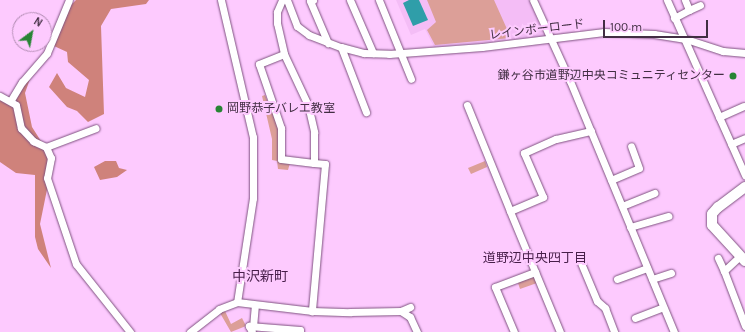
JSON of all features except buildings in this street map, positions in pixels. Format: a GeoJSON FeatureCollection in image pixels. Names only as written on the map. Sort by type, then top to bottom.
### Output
{"type":"FeatureCollection","features":[{"type":"Feature","properties":{"kind":"street"},"geometry":{"type":"LineString","coordinates":[[11,100],[22,82],[47,54],[69,0]]}},
{"type":"Feature","properties":{"kind":"street"},"geometry":{"type":"LineString","coordinates":[[220,0],[253,137],[253,198],[237,302]]}},
{"type":"Feature","properties":{"kind":"street"},"geometry":{"type":"LineString","coordinates":[[282,0],[277,12],[277,23],[284,54],[308,105],[313,126],[314,163]]}},
{"type":"Feature","properties":{"kind":"street","name":"レインボーロード"},"geometry":{"type":"LineString","coordinates":[[287,0],[297,26],[309,35],[341,48],[373,53],[549,40],[604,32],[650,34],[686,39],[723,51],[745,53]]}},
{"type":"Feature","properties":{"kind":"street"},"geometry":{"type":"LineString","coordinates":[[313,0],[310,1],[328,43]]}},
{"type":"Feature","properties":{"kind":"street"},"geometry":{"type":"LineString","coordinates":[[350,0],[373,53]]}},
{"type":"Feature","properties":{"kind":"street"},"geometry":{"type":"LineString","coordinates":[[379,0],[411,79]]}},
{"type":"Feature","properties":{"kind":"street"},"geometry":{"type":"LineString","coordinates":[[533,0],[549,40],[591,131],[674,332]]}},
{"type":"Feature","properties":{"kind":"street"},"geometry":{"type":"LineString","coordinates":[[667,0],[681,35],[686,39],[745,175]]}},
{"type":"Feature","properties":{"kind":"street"},"geometry":{"type":"LineString","coordinates":[[685,0],[689,10]]}},
{"type":"Feature","properties":{"kind":"street"},"geometry":{"type":"LineString","coordinates":[[674,18],[700,5]]}},
{"type":"Feature","properties":{"kind":"street"},"geometry":{"type":"LineString","coordinates":[[341,48],[363,110]]}},
{"type":"Feature","properties":{"kind":"street"},"geometry":{"type":"LineString","coordinates":[[284,54],[259,64],[281,128],[281,159],[325,164],[312,311]]}},
{"type":"Feature","properties":{"kind":"street"},"geometry":{"type":"LineString","coordinates":[[0,96],[11,100],[16,105],[21,128],[26,134],[46,147],[51,158],[47,178],[76,264],[130,332]]}},
{"type":"Feature","properties":{"kind":"street"},"geometry":{"type":"LineString","coordinates":[[467,105],[560,332]]}},
{"type":"Feature","properties":{"kind":"street"},"geometry":{"type":"LineString","coordinates":[[719,117],[744,106]]}},
{"type":"Feature","properties":{"kind":"street"},"geometry":{"type":"LineString","coordinates":[[46,147],[96,128]]}},
{"type":"Feature","properties":{"kind":"street"},"geometry":{"type":"LineString","coordinates":[[510,211],[543,197],[524,153],[556,139],[591,131]]}},
{"type":"Feature","properties":{"kind":"street"},"geometry":{"type":"LineString","coordinates":[[731,144],[745,138]]}},
{"type":"Feature","properties":{"kind":"street"},"geometry":{"type":"LineString","coordinates":[[611,180],[639,168],[631,146]]}},
{"type":"Feature","properties":{"kind":"street"},"geometry":{"type":"LineString","coordinates":[[724,271],[742,259],[717,234],[712,225],[712,214],[745,187]]}},
{"type":"Feature","properties":{"kind":"street"},"geometry":{"type":"LineString","coordinates":[[622,206],[655,192]]}},
{"type":"Feature","properties":{"kind":"street"},"geometry":{"type":"LineString","coordinates":[[630,227],[668,216]]}},
{"type":"Feature","properties":{"kind":"street"},"geometry":{"type":"LineString","coordinates":[[718,258],[745,326]]}},
{"type":"Feature","properties":{"kind":"street"},"geometry":{"type":"LineString","coordinates":[[581,263],[597,301],[604,308],[614,332]]}},
{"type":"Feature","properties":{"kind":"street"},"geometry":{"type":"LineString","coordinates":[[617,280],[648,268]]}},
{"type":"Feature","properties":{"kind":"street"},"geometry":{"type":"LineString","coordinates":[[514,332],[495,287],[535,272]]}},
{"type":"Feature","properties":{"kind":"street"},"geometry":{"type":"LineString","coordinates":[[652,279],[671,273]]}},
{"type":"Feature","properties":{"kind":"street"},"geometry":{"type":"LineString","coordinates":[[190,332],[219,309],[237,302],[312,311],[401,310],[410,307]]}},
{"type":"Feature","properties":{"kind":"street"},"geometry":{"type":"LineString","coordinates":[[254,305],[252,329],[300,330],[300,332]]}},
{"type":"Feature","properties":{"kind":"street"},"geometry":{"type":"LineString","coordinates":[[635,318],[663,307]]}},
{"type":"Feature","properties":{"kind":"street"},"geometry":{"type":"LineString","coordinates":[[401,310],[410,317],[417,332]]}},
{"type":"Feature","properties":{"kind":"shaded area"},"geometry":{"type":"Polygon","coordinates":[[[76,0],[149,0],[146,4],[111,9],[101,26],[104,114],[88,122],[77,111],[67,107],[49,87],[57,73],[66,88],[85,97],[89,80],[68,62],[67,52],[54,46],[69,7],[76,0]]]}},
{"type":"Feature","properties":{"kind":"shaded area"},"geometry":{"type":"Polygon","coordinates":[[[396,0],[530,0],[544,37],[434,47],[425,29],[411,35],[396,0]]]}},
{"type":"Feature","properties":{"kind":"shaded area"},"geometry":{"type":"Polygon","coordinates":[[[409,0],[419,0],[428,20],[413,26],[403,3],[409,0]]]}},
{"type":"Feature","properties":{"kind":"shaded area"},"geometry":{"type":"Polygon","coordinates":[[[427,0],[494,0],[511,38],[435,45],[427,30],[436,22],[427,0]]]}},
{"type":"Feature","properties":{"kind":"shaded area"},"geometry":{"type":"Polygon","coordinates":[[[31,76],[25,93],[32,127],[53,160],[40,224],[51,268],[38,249],[35,237],[35,175],[16,173],[0,162],[0,99],[10,102],[31,76]]]}},
{"type":"Feature","properties":{"kind":"shaded area"},"geometry":{"type":"Polygon","coordinates":[[[265,95],[278,127],[279,161],[290,163],[288,170],[278,169],[277,161],[272,160],[272,139],[262,96],[265,95]]]}},
{"type":"Feature","properties":{"kind":"shaded area"},"geometry":{"type":"Polygon","coordinates":[[[105,161],[116,161],[119,168],[127,170],[117,177],[100,180],[94,167],[105,161]]]}},
{"type":"Feature","properties":{"kind":"shaded area"},"geometry":{"type":"Polygon","coordinates":[[[485,161],[487,167],[471,174],[468,168],[485,161]]]}},
{"type":"Feature","properties":{"kind":"shaded area"},"geometry":{"type":"Polygon","coordinates":[[[534,275],[537,283],[520,289],[517,280],[534,275]]]}},
{"type":"Feature","properties":{"kind":"shaded area"},"geometry":{"type":"Polygon","coordinates":[[[225,311],[231,324],[242,318],[246,326],[231,332],[220,313],[225,311]]]}},
{"type":"Feature","properties":{"kind":"place","name":"鎌ヶ谷市道野辺中央コミュニティセンター"},"geometry":{"type":"Point","coordinates":[733,76]}},
{"type":"Feature","properties":{"kind":"place","name":"岡野恭子バレエ教室"},"geometry":{"type":"Point","coordinates":[219,109]}},
{"type":"Feature","properties":{"kind":"district","name":"道野辺中央四丁目"},"geometry":{"type":"Point","coordinates":[535,258]}},
{"type":"Feature","properties":{"kind":"district","name":"中沢新町"},"geometry":{"type":"Point","coordinates":[260,277]}}]}
